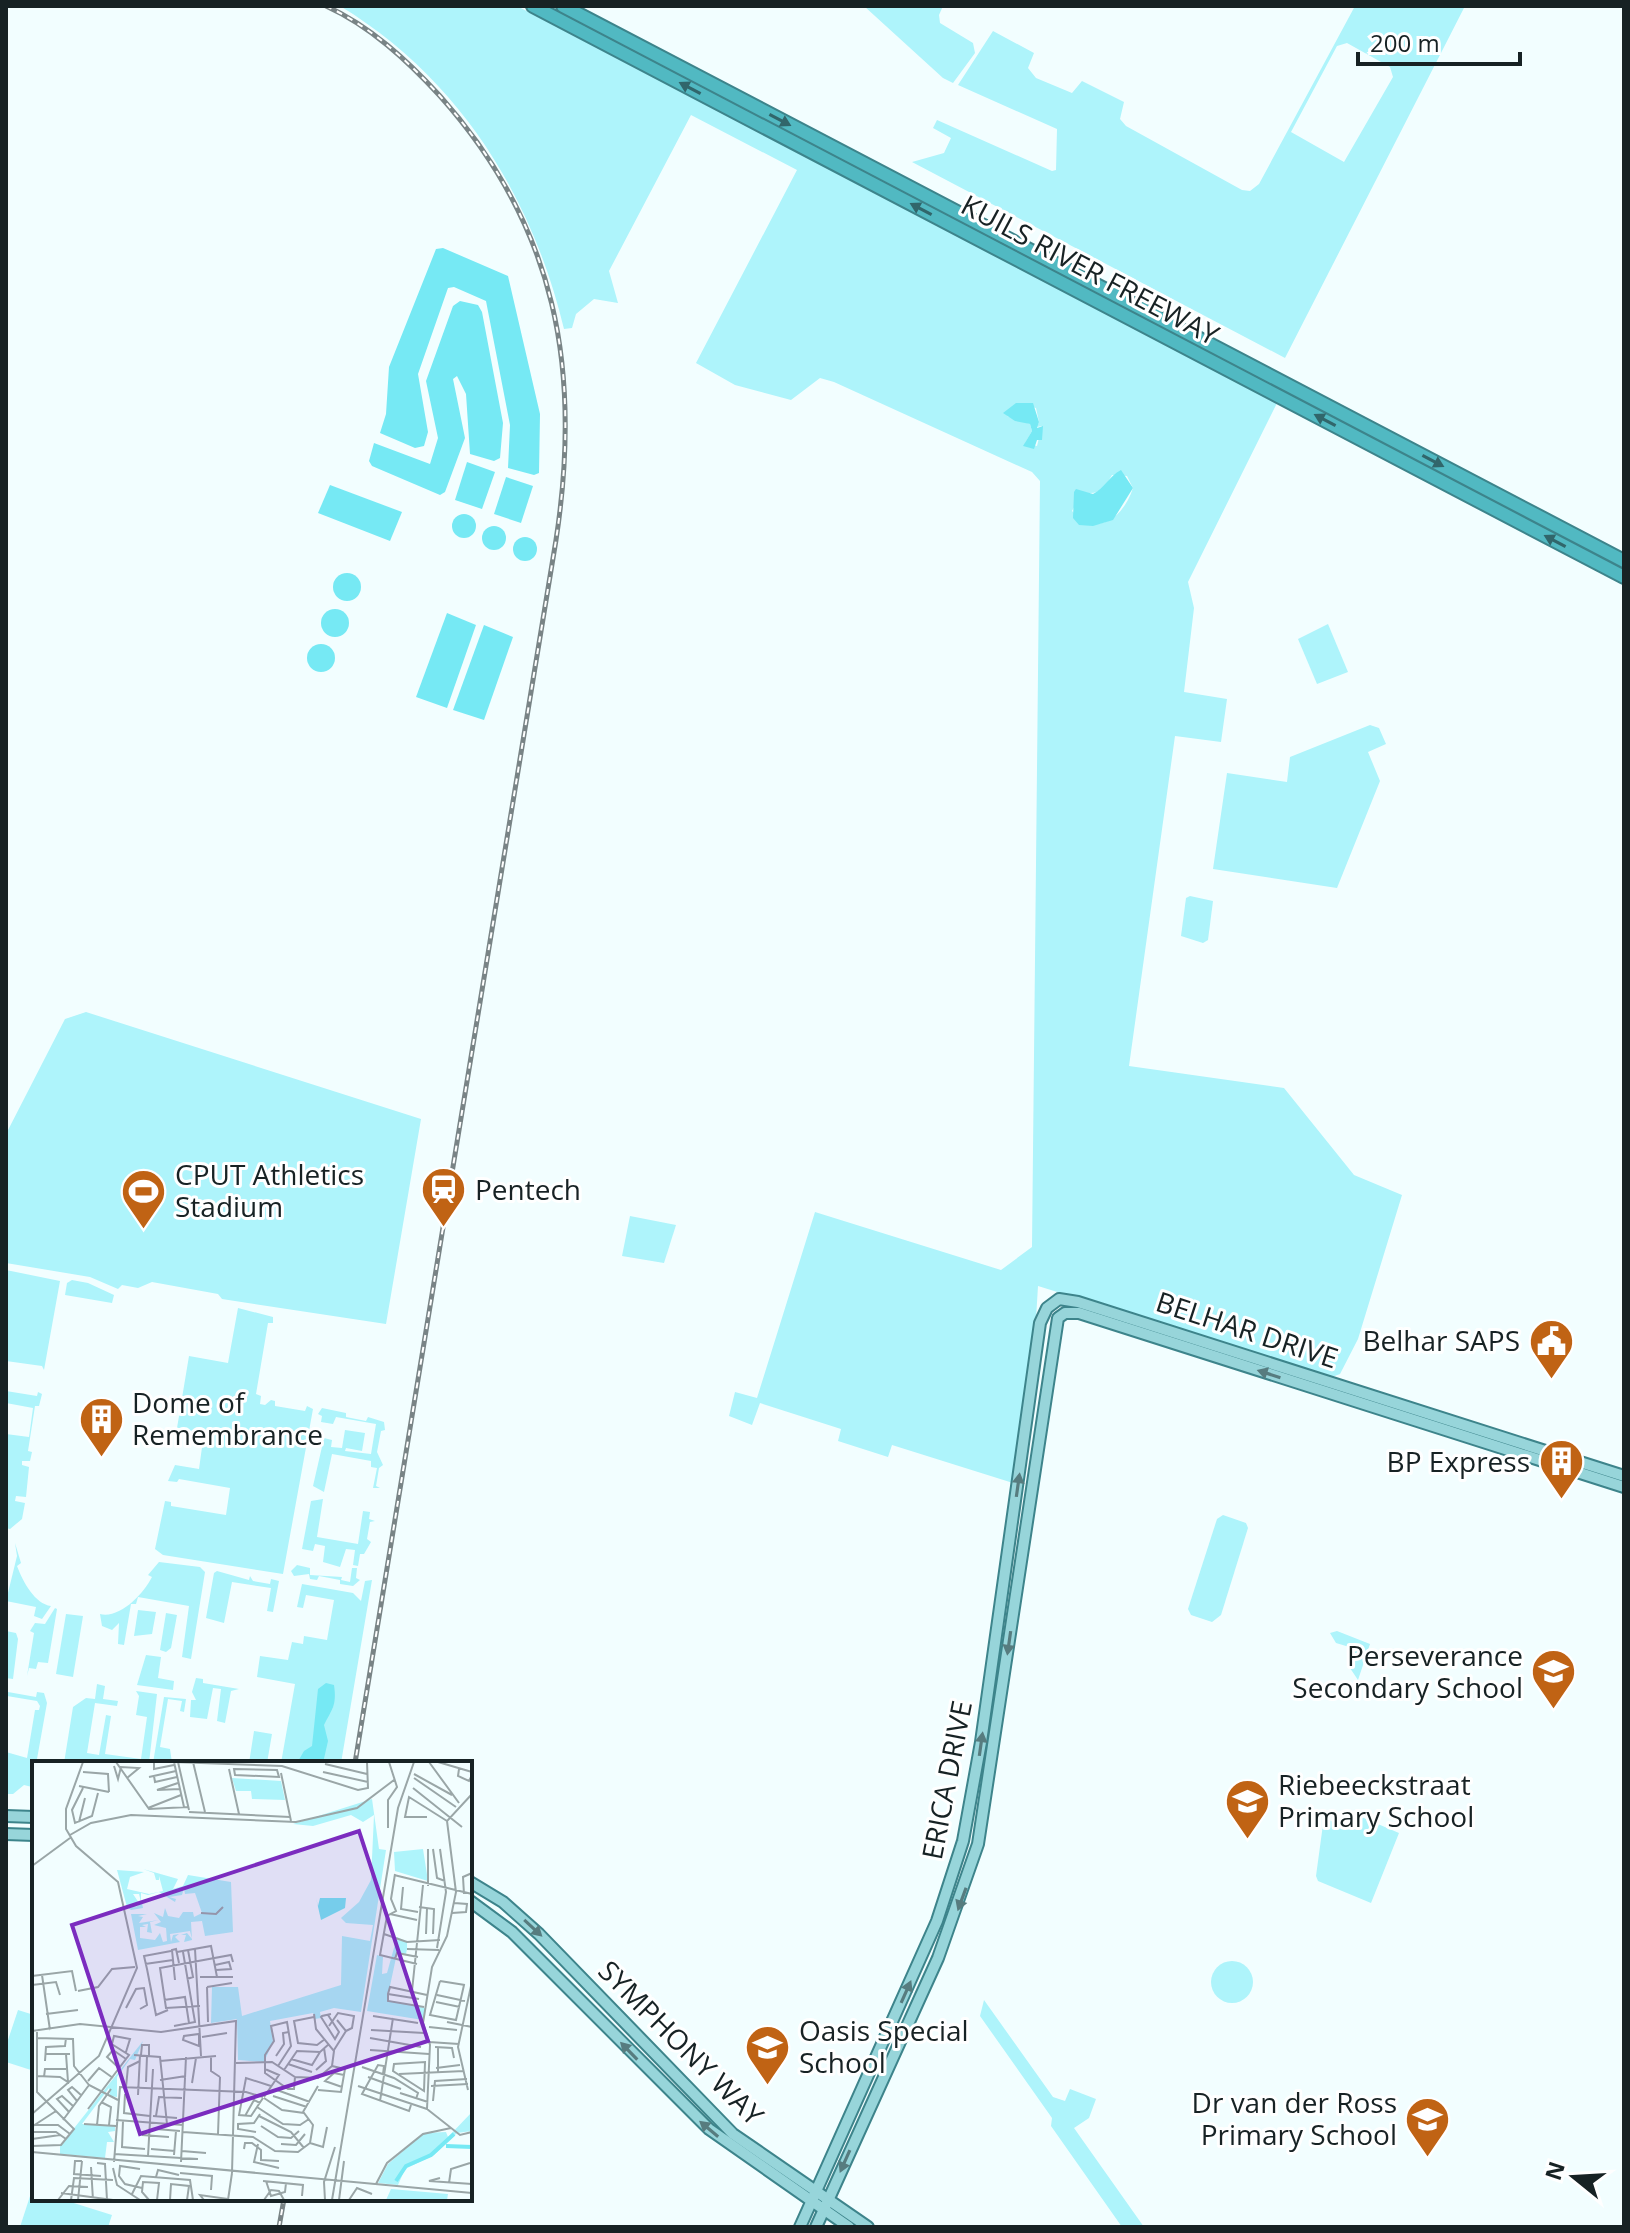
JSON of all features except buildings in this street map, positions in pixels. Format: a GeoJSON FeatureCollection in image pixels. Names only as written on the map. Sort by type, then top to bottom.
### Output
{"type":"FeatureCollection","features":[{"type":"Feature","properties":{"kind":"highway","name":"KUILS RIVER FREEWAY"},"geometry":{"type":"LineString","coordinates":[[533,6],[1624,577]]}},
{"type":"Feature","properties":{"kind":"highway","name":"KUILS RIVER FREEWAY"},"geometry":{"type":"LineString","coordinates":[[563,6],[1624,561]]}},
{"type":"Feature","properties":{"kind":"main road","name":"BELHAR DRIVE"},"geometry":{"type":"LineString","coordinates":[[1043,1314],[1059,1299],[1078,1302],[1624,1476]]}},
{"type":"Feature","properties":{"kind":"main road","name":"BELHAR DRIVE"},"geometry":{"type":"LineString","coordinates":[[1055,1324],[1065,1313],[1079,1313],[1624,1487]]}},
{"type":"Feature","properties":{"kind":"main road","name":"ERICA DRIVE"},"geometry":{"type":"LineString","coordinates":[[800,2227],[937,1921],[963,1841],[976,1776],[1043,1314]]}},
{"type":"Feature","properties":{"kind":"main road","name":"ERICA DRIVE"},"geometry":{"type":"LineString","coordinates":[[816,2227],[938,1958],[978,1844],[1055,1324]]}},
{"type":"Feature","properties":{"kind":"main road"},"geometry":{"type":"LineString","coordinates":[[6,1816],[32,1817]]}},
{"type":"Feature","properties":{"kind":"main road"},"geometry":{"type":"LineString","coordinates":[[6,1834],[32,1835]]}},
{"type":"Feature","properties":{"kind":"main road","name":"SYMPHONY WAY"},"geometry":{"type":"LineString","coordinates":[[472,1883],[503,1902],[539,1934],[724,2126],[816,2191],[825,2205],[849,2227]]}},
{"type":"Feature","properties":{"kind":"main road","name":"SYMPHONY WAY"},"geometry":{"type":"LineString","coordinates":[[472,1902],[512,1932],[693,2115],[811,2202],[825,2205],[868,2227]]}},
{"type":"Feature","properties":{"kind":"shaded area"},"geometry":{"type":"Polygon","coordinates":[[[340,6],[517,6],[1277,403],[1188,582],[1194,608],[1184,692],[1227,699],[1221,742],[1175,736],[1129,1066],[1284,1088],[1354,1175],[1402,1195],[1358,1339],[1340,1374],[1332,1377],[1038,1286],[1013,1483],[892,1445],[888,1457],[838,1441],[841,1429],[760,1403],[752,1425],[729,1416],[735,1392],[757,1398],[815,1212],[1001,1270],[1032,1247],[1040,481],[1032,472],[834,382],[820,378],[791,400],[735,385],[696,363],[797,170],[691,115],[609,271],[618,303],[594,299],[576,314],[572,328],[564,329],[532,233],[485,145],[455,105],[421,68],[382,35],[340,6]],[[1019,403],[1007,416],[1030,424],[1032,431],[1025,443],[1037,446],[1042,426],[1037,427],[1036,408],[1019,403]],[[1112,475],[1100,490],[1082,492],[1072,511],[1081,519],[1091,523],[1108,521],[1123,508],[1133,488],[1127,476],[1112,475]]]}},
{"type":"Feature","properties":{"kind":"shaded area"},"geometry":{"type":"Polygon","coordinates":[[[864,6],[943,6],[940,23],[973,43],[975,53],[953,83],[943,78],[864,6]]]}},
{"type":"Feature","properties":{"kind":"shaded area"},"geometry":{"type":"Polygon","coordinates":[[[1355,6],[1465,6],[1285,358],[912,162],[944,153],[951,138],[933,128],[937,120],[1052,171],[1056,170],[1057,129],[958,85],[993,31],[1034,53],[1028,68],[1036,78],[1072,93],[1082,81],[1124,102],[1120,119],[1126,126],[1242,190],[1250,191],[1259,184],[1355,6]],[[1347,43],[1337,46],[1291,132],[1344,162],[1393,77],[1390,67],[1347,43]]]}},
{"type":"Feature","properties":{"kind":"shaded area"},"geometry":{"type":"Polygon","coordinates":[[[443,248],[508,276],[540,414],[539,473],[534,475],[508,468],[510,425],[486,301],[454,287],[448,288],[418,374],[428,432],[424,446],[415,448],[380,433],[386,414],[389,367],[436,249],[443,248]]]}},
{"type":"Feature","properties":{"kind":"shaded area"},"geometry":{"type":"Polygon","coordinates":[[[460,301],[478,305],[482,312],[503,423],[500,458],[494,461],[470,454],[466,394],[457,376],[453,379],[465,438],[445,492],[440,495],[372,466],[369,461],[374,443],[430,464],[438,438],[426,381],[453,306],[460,301]]]}},
{"type":"Feature","properties":{"kind":"shaded area"},"geometry":{"type":"Polygon","coordinates":[[[1016,403],[1033,403],[1039,422],[1037,428],[1043,426],[1042,440],[1037,440],[1034,449],[1023,446],[1032,431],[1030,424],[1015,421],[1003,413],[1016,403]]]}},
{"type":"Feature","properties":{"kind":"shaded area"},"geometry":{"type":"Polygon","coordinates":[[[467,462],[495,472],[482,509],[455,500],[467,462]]]}},
{"type":"Feature","properties":{"kind":"shaded area"},"geometry":{"type":"Polygon","coordinates":[[[1121,470],[1133,488],[1113,520],[1093,526],[1079,525],[1073,518],[1076,489],[1093,494],[1121,470]]]}},
{"type":"Feature","properties":{"kind":"shaded area"},"geometry":{"type":"Polygon","coordinates":[[[506,477],[533,486],[521,523],[494,514],[506,477]]]}},
{"type":"Feature","properties":{"kind":"shaded area"},"geometry":{"type":"Polygon","coordinates":[[[330,485],[402,512],[390,541],[318,513],[330,485]]]}},
{"type":"Feature","properties":{"kind":"shaded area"},"geometry":{"type":"Polygon","coordinates":[[[464,514],[473,517],[476,526],[473,535],[464,538],[455,535],[452,526],[455,517],[464,514]]]}},
{"type":"Feature","properties":{"kind":"shaded area"},"geometry":{"type":"Polygon","coordinates":[[[494,526],[503,529],[506,538],[503,547],[494,550],[485,547],[482,538],[485,529],[494,526]]]}},
{"type":"Feature","properties":{"kind":"shaded area"},"geometry":{"type":"Polygon","coordinates":[[[525,537],[534,540],[537,549],[534,558],[525,561],[516,558],[513,549],[516,540],[525,537]]]}},
{"type":"Feature","properties":{"kind":"shaded area"},"geometry":{"type":"Polygon","coordinates":[[[347,573],[357,577],[361,587],[357,597],[347,601],[337,597],[333,587],[337,577],[347,573]]]}},
{"type":"Feature","properties":{"kind":"shaded area"},"geometry":{"type":"Polygon","coordinates":[[[335,609],[345,613],[349,623],[345,633],[335,637],[325,633],[321,623],[325,613],[335,609]]]}},
{"type":"Feature","properties":{"kind":"shaded area"},"geometry":{"type":"Polygon","coordinates":[[[447,613],[476,625],[447,708],[416,697],[447,613]]]}},
{"type":"Feature","properties":{"kind":"shaded area"},"geometry":{"type":"Polygon","coordinates":[[[1328,624],[1348,672],[1317,684],[1298,639],[1328,624]]]}},
{"type":"Feature","properties":{"kind":"shaded area"},"geometry":{"type":"Polygon","coordinates":[[[484,625],[513,637],[484,720],[453,710],[484,625]]]}},
{"type":"Feature","properties":{"kind":"shaded area"},"geometry":{"type":"Polygon","coordinates":[[[321,644],[331,648],[335,658],[331,668],[321,672],[311,668],[307,658],[311,648],[321,644]]]}},
{"type":"Feature","properties":{"kind":"shaded area"},"geometry":{"type":"Polygon","coordinates":[[[1370,725],[1379,728],[1386,744],[1368,752],[1380,781],[1337,888],[1213,869],[1227,773],[1287,782],[1290,757],[1370,725]]]}},
{"type":"Feature","properties":{"kind":"shaded area"},"geometry":{"type":"Polygon","coordinates":[[[1190,896],[1213,901],[1208,940],[1203,943],[1181,936],[1186,898],[1190,896]]]}},
{"type":"Feature","properties":{"kind":"shaded area"},"geometry":{"type":"Polygon","coordinates":[[[86,1012],[421,1119],[386,1324],[222,1299],[218,1294],[152,1282],[138,1288],[122,1285],[118,1289],[90,1277],[6,1263],[6,1134],[65,1019],[86,1012]]]}},
{"type":"Feature","properties":{"kind":"shaded area"},"geometry":{"type":"Polygon","coordinates":[[[630,1216],[676,1225],[664,1263],[622,1256],[630,1216]]]}},
{"type":"Feature","properties":{"kind":"shaded area"},"geometry":{"type":"Polygon","coordinates":[[[6,1270],[60,1281],[44,1370],[42,1366],[6,1361],[6,1270]]]}},
{"type":"Feature","properties":{"kind":"shaded area"},"geometry":{"type":"Polygon","coordinates":[[[72,1280],[88,1283],[114,1295],[112,1303],[65,1295],[67,1283],[72,1280]]]}},
{"type":"Feature","properties":{"kind":"shaded area"},"geometry":{"type":"Polygon","coordinates":[[[238,1308],[273,1317],[273,1323],[268,1323],[256,1394],[261,1396],[260,1404],[265,1405],[271,1400],[275,1401],[275,1406],[305,1411],[307,1406],[313,1409],[283,1574],[163,1555],[155,1549],[165,1501],[171,1502],[171,1506],[226,1515],[230,1488],[179,1479],[177,1482],[168,1481],[175,1465],[199,1469],[204,1433],[177,1428],[189,1356],[228,1363],[238,1308]]]}},
{"type":"Feature","properties":{"kind":"shaded area"},"geometry":{"type":"Polygon","coordinates":[[[6,1391],[37,1396],[38,1392],[42,1394],[39,1406],[35,1406],[28,1451],[32,1452],[30,1461],[22,1461],[22,1465],[29,1467],[26,1497],[16,1496],[15,1501],[25,1503],[22,1519],[10,1529],[6,1528],[6,1434],[29,1437],[33,1408],[6,1403],[6,1391]]]}},
{"type":"Feature","properties":{"kind":"shaded area"},"geometry":{"type":"Polygon","coordinates":[[[322,1408],[346,1413],[346,1417],[366,1421],[368,1417],[384,1422],[385,1430],[381,1431],[377,1452],[383,1465],[379,1468],[376,1486],[380,1488],[373,1488],[377,1468],[371,1467],[371,1461],[332,1454],[324,1492],[313,1486],[324,1438],[332,1440],[331,1447],[342,1448],[345,1430],[365,1433],[362,1451],[346,1448],[345,1451],[371,1454],[376,1424],[336,1417],[333,1424],[321,1422],[322,1416],[318,1414],[322,1408]]]}},
{"type":"Feature","properties":{"kind":"shaded area"},"geometry":{"type":"Polygon","coordinates":[[[323,1499],[317,1537],[358,1544],[363,1511],[370,1512],[369,1519],[375,1521],[370,1522],[367,1539],[371,1542],[364,1554],[360,1554],[358,1566],[353,1565],[355,1550],[346,1549],[340,1567],[323,1562],[325,1546],[315,1544],[313,1551],[302,1549],[311,1501],[323,1499]]]}},
{"type":"Feature","properties":{"kind":"shaded area"},"geometry":{"type":"Polygon","coordinates":[[[1223,1515],[1246,1523],[1248,1528],[1221,1615],[1212,1622],[1191,1615],[1188,1609],[1217,1519],[1223,1515]]]}},
{"type":"Feature","properties":{"kind":"shaded area"},"geometry":{"type":"Polygon","coordinates":[[[15,1543],[21,1563],[17,1566],[26,1585],[35,1597],[51,1606],[42,1619],[34,1616],[36,1607],[6,1601],[17,1556],[15,1543]]]}},
{"type":"Feature","properties":{"kind":"shaded area"},"geometry":{"type":"Polygon","coordinates":[[[159,1562],[200,1567],[205,1572],[191,1659],[182,1657],[189,1606],[138,1597],[136,1604],[131,1604],[124,1645],[118,1644],[119,1623],[112,1630],[102,1626],[100,1614],[115,1613],[137,1598],[152,1577],[148,1575],[159,1562]]]}},
{"type":"Feature","properties":{"kind":"shaded area"},"geometry":{"type":"Polygon","coordinates":[[[297,1565],[310,1568],[310,1575],[342,1577],[341,1580],[350,1582],[352,1568],[357,1568],[356,1578],[360,1580],[353,1586],[319,1576],[317,1580],[310,1579],[309,1574],[294,1576],[291,1571],[297,1565]]]}},
{"type":"Feature","properties":{"kind":"shaded area"},"geometry":{"type":"Polygon","coordinates":[[[217,1571],[249,1580],[250,1576],[253,1581],[270,1584],[271,1579],[279,1581],[273,1612],[267,1611],[271,1588],[232,1582],[224,1623],[206,1618],[214,1573],[217,1571]]]}},
{"type":"Feature","properties":{"kind":"shaded area"},"geometry":{"type":"Polygon","coordinates":[[[372,1580],[341,1761],[281,1761],[295,1684],[257,1677],[260,1656],[288,1660],[292,1642],[303,1644],[304,1636],[327,1640],[334,1600],[306,1595],[303,1608],[297,1607],[302,1584],[353,1593],[361,1601],[365,1581],[372,1580]]]}},
{"type":"Feature","properties":{"kind":"shaded area"},"geometry":{"type":"Polygon","coordinates":[[[55,1608],[48,1663],[38,1662],[36,1669],[29,1668],[27,1676],[34,1633],[30,1631],[35,1623],[45,1624],[55,1608]]]}},
{"type":"Feature","properties":{"kind":"shaded area"},"geometry":{"type":"Polygon","coordinates":[[[138,1610],[156,1612],[152,1634],[134,1636],[138,1610]]]}},
{"type":"Feature","properties":{"kind":"shaded area"},"geometry":{"type":"Polygon","coordinates":[[[166,1613],[177,1615],[171,1648],[166,1652],[160,1650],[166,1613]]]}},
{"type":"Feature","properties":{"kind":"shaded area"},"geometry":{"type":"Polygon","coordinates":[[[66,1614],[83,1616],[73,1677],[56,1674],[66,1614]]]}},
{"type":"Feature","properties":{"kind":"shaded area"},"geometry":{"type":"Polygon","coordinates":[[[6,1631],[16,1633],[18,1639],[13,1679],[6,1678],[6,1631]]]}},
{"type":"Feature","properties":{"kind":"shaded area"},"geometry":{"type":"Polygon","coordinates":[[[1337,1631],[1370,1644],[1358,1680],[1350,1668],[1356,1649],[1336,1643],[1330,1633],[1337,1631]]]}},
{"type":"Feature","properties":{"kind":"shaded area"},"geometry":{"type":"Polygon","coordinates":[[[146,1655],[161,1657],[158,1678],[174,1681],[173,1690],[137,1685],[146,1655]]]}},
{"type":"Feature","properties":{"kind":"shaded area"},"geometry":{"type":"Polygon","coordinates":[[[196,1678],[203,1679],[203,1683],[239,1689],[231,1691],[225,1723],[217,1721],[221,1689],[213,1688],[207,1719],[190,1717],[191,1700],[196,1700],[192,1692],[196,1678]]]}},
{"type":"Feature","properties":{"kind":"shaded area"},"geometry":{"type":"Polygon","coordinates":[[[326,1683],[334,1685],[333,1707],[324,1725],[328,1741],[323,1761],[298,1761],[304,1751],[312,1746],[318,1689],[326,1683]]]}},
{"type":"Feature","properties":{"kind":"shaded area"},"geometry":{"type":"Polygon","coordinates":[[[97,1684],[105,1686],[103,1699],[118,1701],[117,1706],[95,1703],[87,1753],[99,1755],[106,1715],[111,1716],[105,1754],[141,1759],[147,1717],[136,1715],[139,1696],[136,1691],[157,1694],[149,1761],[64,1761],[73,1707],[86,1698],[95,1699],[97,1684]]]}},
{"type":"Feature","properties":{"kind":"shaded area"},"geometry":{"type":"Polygon","coordinates":[[[8,1692],[36,1697],[37,1692],[44,1693],[47,1703],[37,1761],[32,1761],[32,1787],[24,1785],[13,1794],[8,1794],[6,1806],[6,1752],[27,1758],[35,1710],[39,1710],[40,1706],[37,1701],[7,1696],[8,1692]]]}},
{"type":"Feature","properties":{"kind":"shaded area"},"geometry":{"type":"Polygon","coordinates":[[[164,1697],[186,1699],[184,1712],[180,1711],[182,1701],[168,1699],[160,1747],[170,1749],[172,1761],[153,1761],[164,1697]]]}},
{"type":"Feature","properties":{"kind":"shaded area"},"geometry":{"type":"Polygon","coordinates":[[[254,1731],[272,1734],[267,1761],[249,1761],[254,1731]]]}},
{"type":"Feature","properties":{"kind":"shaded area"},"geometry":{"type":"Polygon","coordinates":[[[1352,1813],[1399,1833],[1371,1903],[1318,1881],[1316,1876],[1324,1817],[1345,1829],[1352,1813]]]}},
{"type":"Feature","properties":{"kind":"shaded area"},"geometry":{"type":"Polygon","coordinates":[[[1232,1961],[1247,1967],[1253,1982],[1247,1997],[1232,2003],[1217,1997],[1211,1982],[1217,1967],[1232,1961]]]}},
{"type":"Feature","properties":{"kind":"shaded area"},"geometry":{"type":"Polygon","coordinates":[[[984,2000],[1053,2097],[1065,2101],[1070,2089],[1096,2099],[1089,2118],[1074,2128],[1144,2227],[1122,2227],[1051,2126],[1052,2118],[980,2016],[984,2000]]]}},
{"type":"Feature","properties":{"kind":"shaded area"},"geometry":{"type":"Polygon","coordinates":[[[18,2010],[32,2014],[32,2070],[6,2062],[6,2046],[18,2010]]]}},
{"type":"Feature","properties":{"kind":"shaded area"},"geometry":{"type":"Polygon","coordinates":[[[32,2190],[32,2201],[67,2201],[112,2215],[108,2227],[20,2227],[32,2190]]]}},
{"type":"Feature","properties":{"kind":"railway"},"geometry":{"type":"LineString","coordinates":[[326,6],[373,34],[440,96],[480,146],[511,197],[535,249],[552,303],[562,359],[565,417],[556,540],[355,1761]]}},
{"type":"Feature","properties":{"kind":"railway"},"geometry":{"type":"LineString","coordinates":[[279,2227],[284,2201]]}},
{"type":"Feature","properties":{"kind":"place","name":"Pentech"},"geometry":{"type":"Point","coordinates":[444,1229]}},
{"type":"Feature","properties":{"kind":"place","name":"CPUT Athletics Stadium"},"geometry":{"type":"Point","coordinates":[144,1230]}},
{"type":"Feature","properties":{"kind":"place","name":"Belhar SAPS"},"geometry":{"type":"Point","coordinates":[1551,1380]}},
{"type":"Feature","properties":{"kind":"place","name":"Dome of Remembrance"},"geometry":{"type":"Point","coordinates":[101,1458]}},
{"type":"Feature","properties":{"kind":"place","name":"BP Express"},"geometry":{"type":"Point","coordinates":[1561,1501]}},
{"type":"Feature","properties":{"kind":"place","name":"Perseverance Secondary School"},"geometry":{"type":"Point","coordinates":[1554,1711]}},
{"type":"Feature","properties":{"kind":"place","name":"Riebeeckstraat Primary School"},"geometry":{"type":"Point","coordinates":[1247,1840]}},
{"type":"Feature","properties":{"kind":"place","name":"Oasis Special School"},"geometry":{"type":"Point","coordinates":[768,2086]}},
{"type":"Feature","properties":{"kind":"place","name":"Dr van der Ross Primary School"},"geometry":{"type":"Point","coordinates":[1428,2158]}}]}
